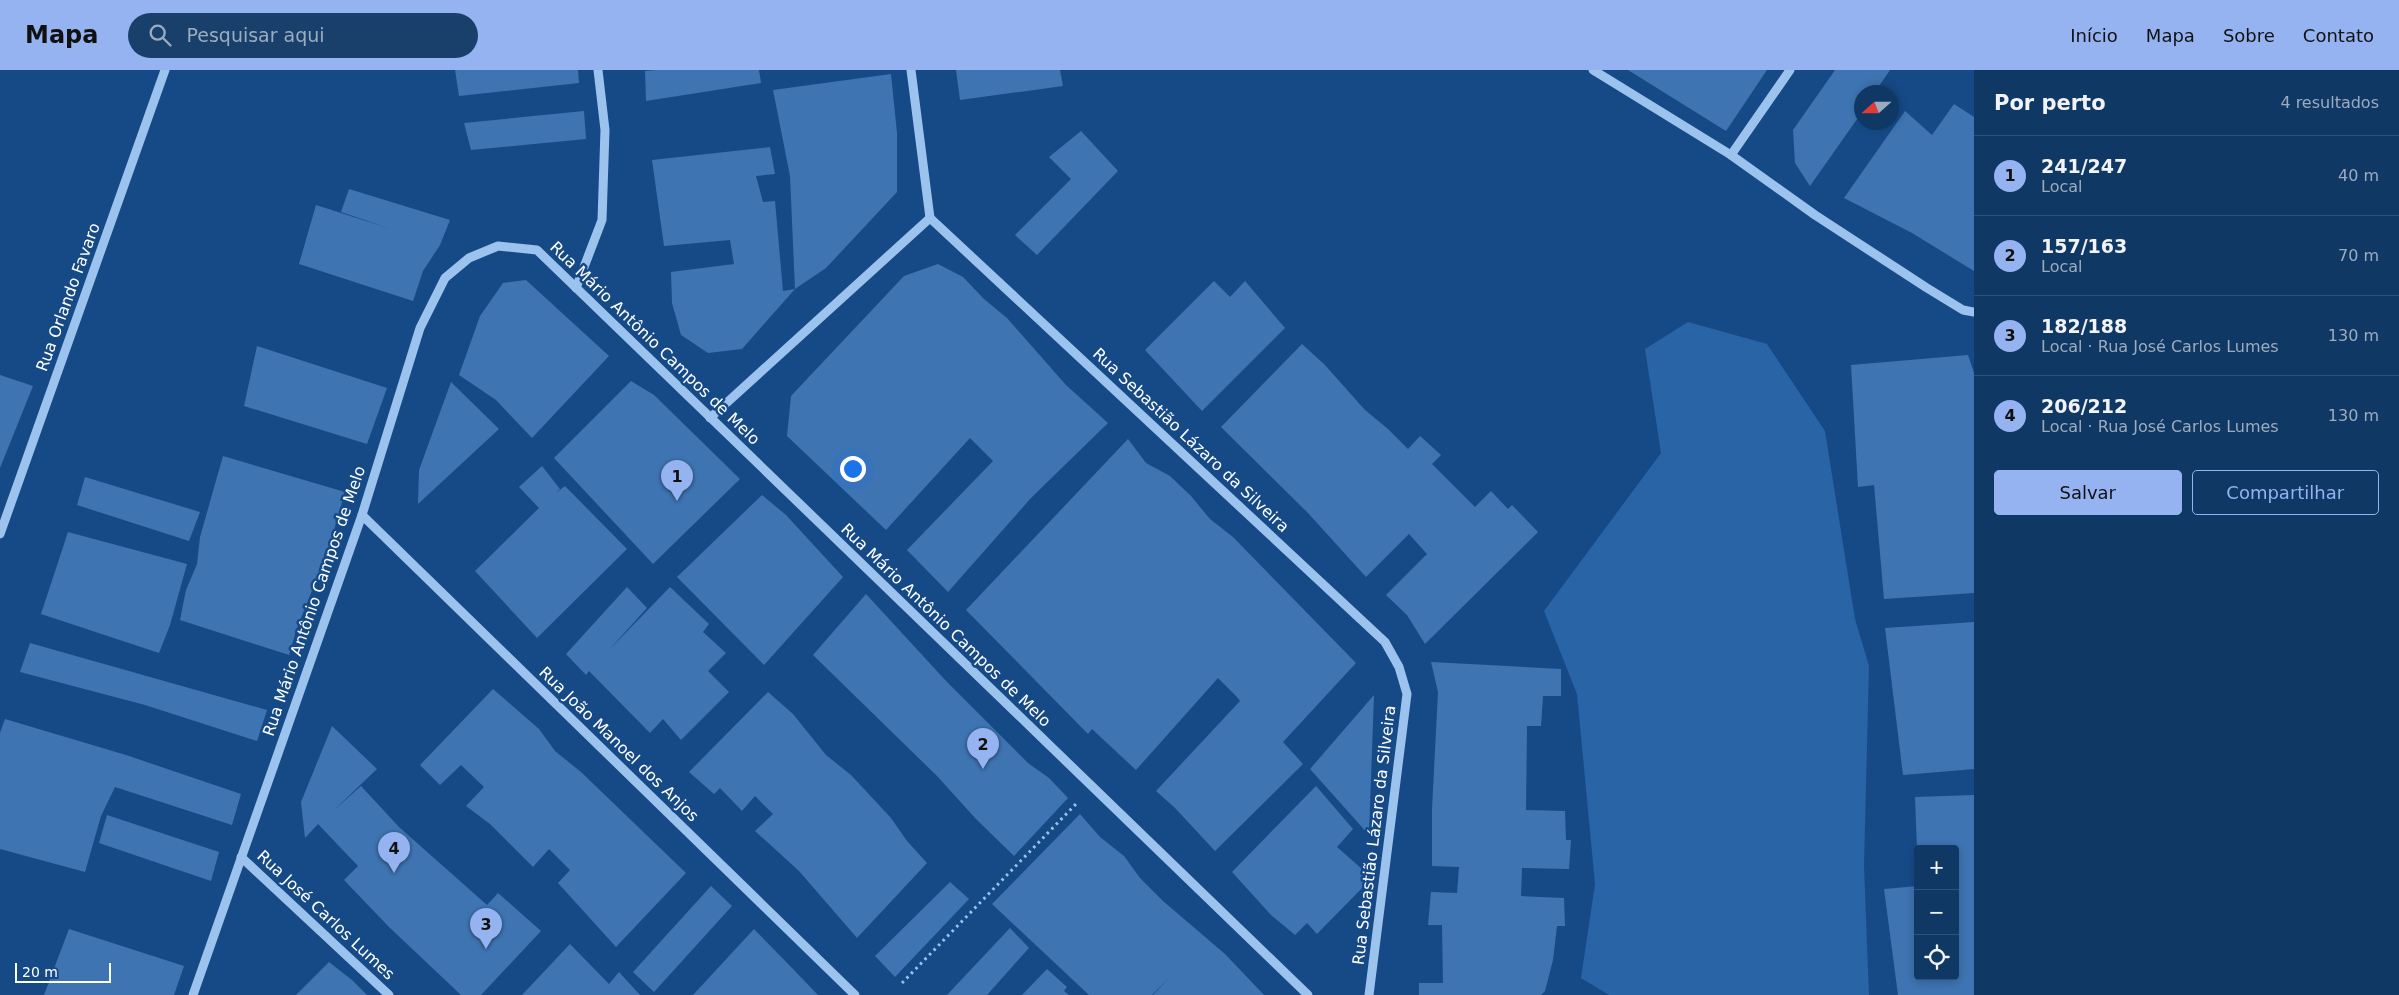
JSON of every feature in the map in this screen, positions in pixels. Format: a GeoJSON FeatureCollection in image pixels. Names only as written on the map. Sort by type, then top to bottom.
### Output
{"type":"FeatureCollection","features":[{"type":"Feature","properties":{"kind":"street","name":"Rua Orlando Favaro"},"geometry":{"type":"LineString","coordinates":[[0,534],[165,70]]}},
{"type":"Feature","properties":{"kind":"street"},"geometry":{"type":"LineString","coordinates":[[576,288],[602,220],[605,130],[598,70]]}},
{"type":"Feature","properties":{"kind":"street"},"geometry":{"type":"LineString","coordinates":[[710,418],[930,218],[910,70]]}},
{"type":"Feature","properties":{"kind":"street"},"geometry":{"type":"LineString","coordinates":[[1593,70],[1731,155],[1815,215],[1927,288],[1963,310],[1974,312]]}},
{"type":"Feature","properties":{"kind":"street"},"geometry":{"type":"LineString","coordinates":[[1731,155],[1790,70]]}},
{"type":"Feature","properties":{"kind":"street","name":"Rua Sebastião Lázaro da Silveira"},"geometry":{"type":"LineString","coordinates":[[930,218],[1385,642],[1399,667],[1407,694],[1369,995]]}},
{"type":"Feature","properties":{"kind":"street","name":"Rua Mário Antônio Campos de Melo"},"geometry":{"type":"LineString","coordinates":[[193,995],[362,515],[420,328],[445,278],[469,258],[498,246],[537,250],[1308,995]]}},
{"type":"Feature","properties":{"kind":"street","name":"Rua João Manoel dos Anjos"},"geometry":{"type":"LineString","coordinates":[[362,515],[855,995]]}},
{"type":"Feature","properties":{"kind":"street","name":"Rua José Carlos Lumes"},"geometry":{"type":"LineString","coordinates":[[241,857],[390,995]]}},
{"type":"Feature","properties":{"kind":"path"},"geometry":{"type":"LineString","coordinates":[[902,983],[1076,804]]}},
{"type":"Feature","properties":{"kind":"shaded area"},"geometry":{"type":"Polygon","coordinates":[[[1688,322],[1767,344],[1825,431],[1855,619],[1869,666],[1864,866],[1869,995],[1609,995],[1581,978],[1595,884],[1577,694],[1544,611],[1661,453],[1645,349],[1688,322]]]}},
{"type":"Feature","properties":{"kind":"building"},"geometry":{"type":"Polygon","coordinates":[[[455,70],[578,70],[579,83],[459,96],[455,70]]]}},
{"type":"Feature","properties":{"kind":"building"},"geometry":{"type":"Polygon","coordinates":[[[759,70],[761,83],[646,101],[645,71],[759,70]]]}},
{"type":"Feature","properties":{"kind":"building"},"geometry":{"type":"Polygon","coordinates":[[[956,70],[1060,70],[1063,86],[960,100],[956,70]]]}},
{"type":"Feature","properties":{"kind":"building"},"geometry":{"type":"Polygon","coordinates":[[[1628,70],[1767,70],[1726,131],[1628,70]]]}},
{"type":"Feature","properties":{"kind":"building"},"geometry":{"type":"Polygon","coordinates":[[[1835,70],[1890,70],[1880,85],[1854,85],[1854,123],[1810,186],[1795,163],[1793,130],[1835,70]]]}},
{"type":"Feature","properties":{"kind":"building"},"geometry":{"type":"Polygon","coordinates":[[[891,74],[897,133],[897,192],[826,268],[795,289],[790,176],[773,90],[891,74]]]}},
{"type":"Feature","properties":{"kind":"building"},"geometry":{"type":"Polygon","coordinates":[[[1954,104],[1974,117],[1974,271],[1912,233],[1844,198],[1892,130],[1899,130],[1899,120],[1905,111],[1932,135],[1954,104]]]}},
{"type":"Feature","properties":{"kind":"building"},"geometry":{"type":"Polygon","coordinates":[[[584,111],[586,139],[471,150],[464,123],[584,111]]]}},
{"type":"Feature","properties":{"kind":"building"},"geometry":{"type":"Polygon","coordinates":[[[1081,131],[1118,171],[1037,255],[1015,235],[1071,179],[1049,157],[1081,131]]]}},
{"type":"Feature","properties":{"kind":"building"},"geometry":{"type":"Polygon","coordinates":[[[770,147],[775,174],[756,176],[763,202],[775,201],[783,291],[795,289],[742,349],[708,353],[681,335],[672,303],[671,272],[734,264],[730,240],[664,246],[652,160],[770,147]]]}},
{"type":"Feature","properties":{"kind":"building"},"geometry":{"type":"Polygon","coordinates":[[[349,189],[450,220],[440,245],[423,271],[413,301],[299,264],[316,205],[391,229],[341,212],[349,189]]]}},
{"type":"Feature","properties":{"kind":"building"},"geometry":{"type":"Polygon","coordinates":[[[938,264],[963,277],[984,299],[1007,318],[1066,385],[1108,423],[1031,498],[948,592],[907,550],[993,461],[970,438],[886,530],[787,436],[791,396],[904,276],[938,264]]]}},
{"type":"Feature","properties":{"kind":"building"},"geometry":{"type":"Polygon","coordinates":[[[526,280],[609,356],[532,438],[496,400],[459,375],[480,316],[503,283],[526,280]]]}},
{"type":"Feature","properties":{"kind":"building"},"geometry":{"type":"Polygon","coordinates":[[[1214,281],[1230,297],[1245,281],[1285,328],[1202,411],[1145,350],[1214,281]]]}},
{"type":"Feature","properties":{"kind":"building"},"geometry":{"type":"Polygon","coordinates":[[[1302,344],[1324,364],[1365,410],[1408,449],[1420,436],[1441,455],[1432,464],[1475,507],[1491,491],[1508,509],[1512,505],[1538,532],[1425,644],[1407,615],[1386,595],[1427,554],[1409,534],[1366,577],[1308,513],[1221,427],[1302,344]]]}},
{"type":"Feature","properties":{"kind":"building"},"geometry":{"type":"Polygon","coordinates":[[[257,346],[387,388],[367,444],[244,406],[257,346]]]}},
{"type":"Feature","properties":{"kind":"building"},"geometry":{"type":"Polygon","coordinates":[[[1968,355],[1974,373],[1974,593],[1884,599],[1874,485],[1858,487],[1851,365],[1968,355]]]}},
{"type":"Feature","properties":{"kind":"building"},"geometry":{"type":"Polygon","coordinates":[[[0,375],[33,386],[0,468],[0,375]]]}},
{"type":"Feature","properties":{"kind":"building"},"geometry":{"type":"Polygon","coordinates":[[[631,381],[654,395],[740,479],[653,564],[554,458],[631,381]]]}},
{"type":"Feature","properties":{"kind":"building"},"geometry":{"type":"Polygon","coordinates":[[[451,382],[499,429],[418,504],[419,470],[451,382]]]}},
{"type":"Feature","properties":{"kind":"building"},"geometry":{"type":"Polygon","coordinates":[[[1128,439],[1146,463],[1170,476],[1191,496],[1210,519],[1233,537],[1356,663],[1283,742],[1303,764],[1215,851],[1175,808],[1156,791],[1240,701],[1218,678],[1136,770],[1092,729],[1088,734],[966,610],[1128,439]]]}},
{"type":"Feature","properties":{"kind":"building"},"geometry":{"type":"Polygon","coordinates":[[[223,456],[345,492],[328,551],[297,628],[289,655],[180,620],[186,590],[197,564],[200,537],[223,456]]]}},
{"type":"Feature","properties":{"kind":"building"},"geometry":{"type":"Polygon","coordinates":[[[542,466],[560,489],[556,493],[565,486],[627,549],[537,638],[475,571],[539,508],[519,487],[542,466]]]}},
{"type":"Feature","properties":{"kind":"building"},"geometry":{"type":"Polygon","coordinates":[[[85,477],[200,512],[189,541],[77,505],[85,477]]]}},
{"type":"Feature","properties":{"kind":"building"},"geometry":{"type":"Polygon","coordinates":[[[762,495],[786,515],[843,577],[764,665],[677,577],[762,495]]]}},
{"type":"Feature","properties":{"kind":"building"},"geometry":{"type":"Polygon","coordinates":[[[68,532],[187,564],[170,625],[159,653],[41,614],[68,532]]]}},
{"type":"Feature","properties":{"kind":"building"},"geometry":{"type":"Polygon","coordinates":[[[627,587],[647,608],[608,651],[670,587],[709,624],[703,632],[726,653],[708,671],[729,692],[681,740],[663,719],[650,733],[589,671],[586,675],[566,654],[627,587]]]}},
{"type":"Feature","properties":{"kind":"building"},"geometry":{"type":"Polygon","coordinates":[[[866,594],[947,682],[1028,763],[1049,778],[1068,798],[1014,856],[976,819],[937,776],[813,655],[866,594]]]}},
{"type":"Feature","properties":{"kind":"building"},"geometry":{"type":"Polygon","coordinates":[[[1974,622],[1974,769],[1903,775],[1885,628],[1974,622]]]}},
{"type":"Feature","properties":{"kind":"building"},"geometry":{"type":"Polygon","coordinates":[[[30,643],[267,710],[257,741],[145,705],[20,672],[30,643]]]}},
{"type":"Feature","properties":{"kind":"building"},"geometry":{"type":"Polygon","coordinates":[[[1431,662],[1561,669],[1561,696],[1543,696],[1541,726],[1527,726],[1526,810],[1565,811],[1566,840],[1571,840],[1569,869],[1522,868],[1521,896],[1564,898],[1565,926],[1557,926],[1553,960],[1545,991],[1541,995],[1419,995],[1419,983],[1443,983],[1442,925],[1428,925],[1431,892],[1457,893],[1459,867],[1432,866],[1432,809],[1438,692],[1431,662]]]}},
{"type":"Feature","properties":{"kind":"building"},"geometry":{"type":"Polygon","coordinates":[[[493,689],[539,729],[555,751],[581,772],[686,873],[616,947],[558,883],[570,870],[549,849],[533,867],[490,824],[466,806],[484,787],[461,765],[440,785],[420,765],[493,689]]]}},
{"type":"Feature","properties":{"kind":"building"},"geometry":{"type":"Polygon","coordinates":[[[768,692],[793,714],[826,755],[851,775],[891,818],[907,841],[927,863],[857,938],[799,871],[755,831],[773,814],[755,796],[742,811],[720,788],[714,794],[689,772],[768,692]]]}},
{"type":"Feature","properties":{"kind":"building"},"geometry":{"type":"Polygon","coordinates":[[[1374,695],[1369,835],[1310,769],[1374,695]]]}},
{"type":"Feature","properties":{"kind":"building"},"geometry":{"type":"Polygon","coordinates":[[[5,719],[126,755],[241,794],[232,825],[115,787],[101,816],[85,872],[0,849],[0,733],[5,719]]]}},
{"type":"Feature","properties":{"kind":"building"},"geometry":{"type":"Polygon","coordinates":[[[332,726],[377,769],[333,811],[361,786],[399,827],[487,905],[498,893],[541,931],[481,995],[461,995],[389,927],[344,880],[358,866],[318,824],[305,838],[301,802],[332,726]]]}},
{"type":"Feature","properties":{"kind":"building"},"geometry":{"type":"Polygon","coordinates":[[[1316,786],[1353,829],[1337,847],[1362,869],[1364,886],[1317,934],[1307,923],[1295,935],[1271,915],[1232,872],[1316,786]]]}},
{"type":"Feature","properties":{"kind":"building"},"geometry":{"type":"Polygon","coordinates":[[[1974,795],[1974,995],[1898,995],[1884,889],[1914,886],[1914,980],[1959,980],[1959,845],[1917,845],[1915,797],[1974,795]]]}},
{"type":"Feature","properties":{"kind":"building"},"geometry":{"type":"Polygon","coordinates":[[[1080,814],[1100,837],[1124,856],[1140,878],[1163,901],[1225,954],[1264,995],[1153,995],[1170,977],[1152,995],[1089,995],[992,904],[1080,814]]]}},
{"type":"Feature","properties":{"kind":"building"},"geometry":{"type":"Polygon","coordinates":[[[107,815],[219,852],[211,881],[99,843],[107,815]]]}},
{"type":"Feature","properties":{"kind":"building"},"geometry":{"type":"Polygon","coordinates":[[[950,882],[969,899],[895,977],[875,956],[950,882]]]}},
{"type":"Feature","properties":{"kind":"building"},"geometry":{"type":"Polygon","coordinates":[[[711,886],[732,906],[654,992],[633,972],[711,886]]]}},
{"type":"Feature","properties":{"kind":"building"},"geometry":{"type":"Polygon","coordinates":[[[1010,928],[1029,948],[987,995],[947,995],[1010,928]]]}},
{"type":"Feature","properties":{"kind":"building"},"geometry":{"type":"Polygon","coordinates":[[[69,929],[184,966],[174,995],[44,995],[69,929]]]}},
{"type":"Feature","properties":{"kind":"building"},"geometry":{"type":"Polygon","coordinates":[[[754,929],[792,968],[818,995],[693,995],[754,929]]]}},
{"type":"Feature","properties":{"kind":"building"},"geometry":{"type":"Polygon","coordinates":[[[570,944],[609,984],[619,972],[640,995],[522,995],[570,944]]]}},
{"type":"Feature","properties":{"kind":"building"},"geometry":{"type":"Polygon","coordinates":[[[329,962],[352,980],[367,995],[296,995],[329,962]]]}},
{"type":"Feature","properties":{"kind":"building"},"geometry":{"type":"Polygon","coordinates":[[[1047,969],[1067,987],[1064,991],[1069,995],[1022,995],[1047,969]]]}},
{"type":"Feature","properties":{"kind":"place","name":"241/247"},"geometry":{"type":"Point","coordinates":[677,501]}},
{"type":"Feature","properties":{"kind":"place","name":"157/163"},"geometry":{"type":"Point","coordinates":[983,769]}},
{"type":"Feature","properties":{"kind":"place","name":"206/212"},"geometry":{"type":"Point","coordinates":[394,873]}},
{"type":"Feature","properties":{"kind":"place","name":"182/188"},"geometry":{"type":"Point","coordinates":[486,949]}}]}
